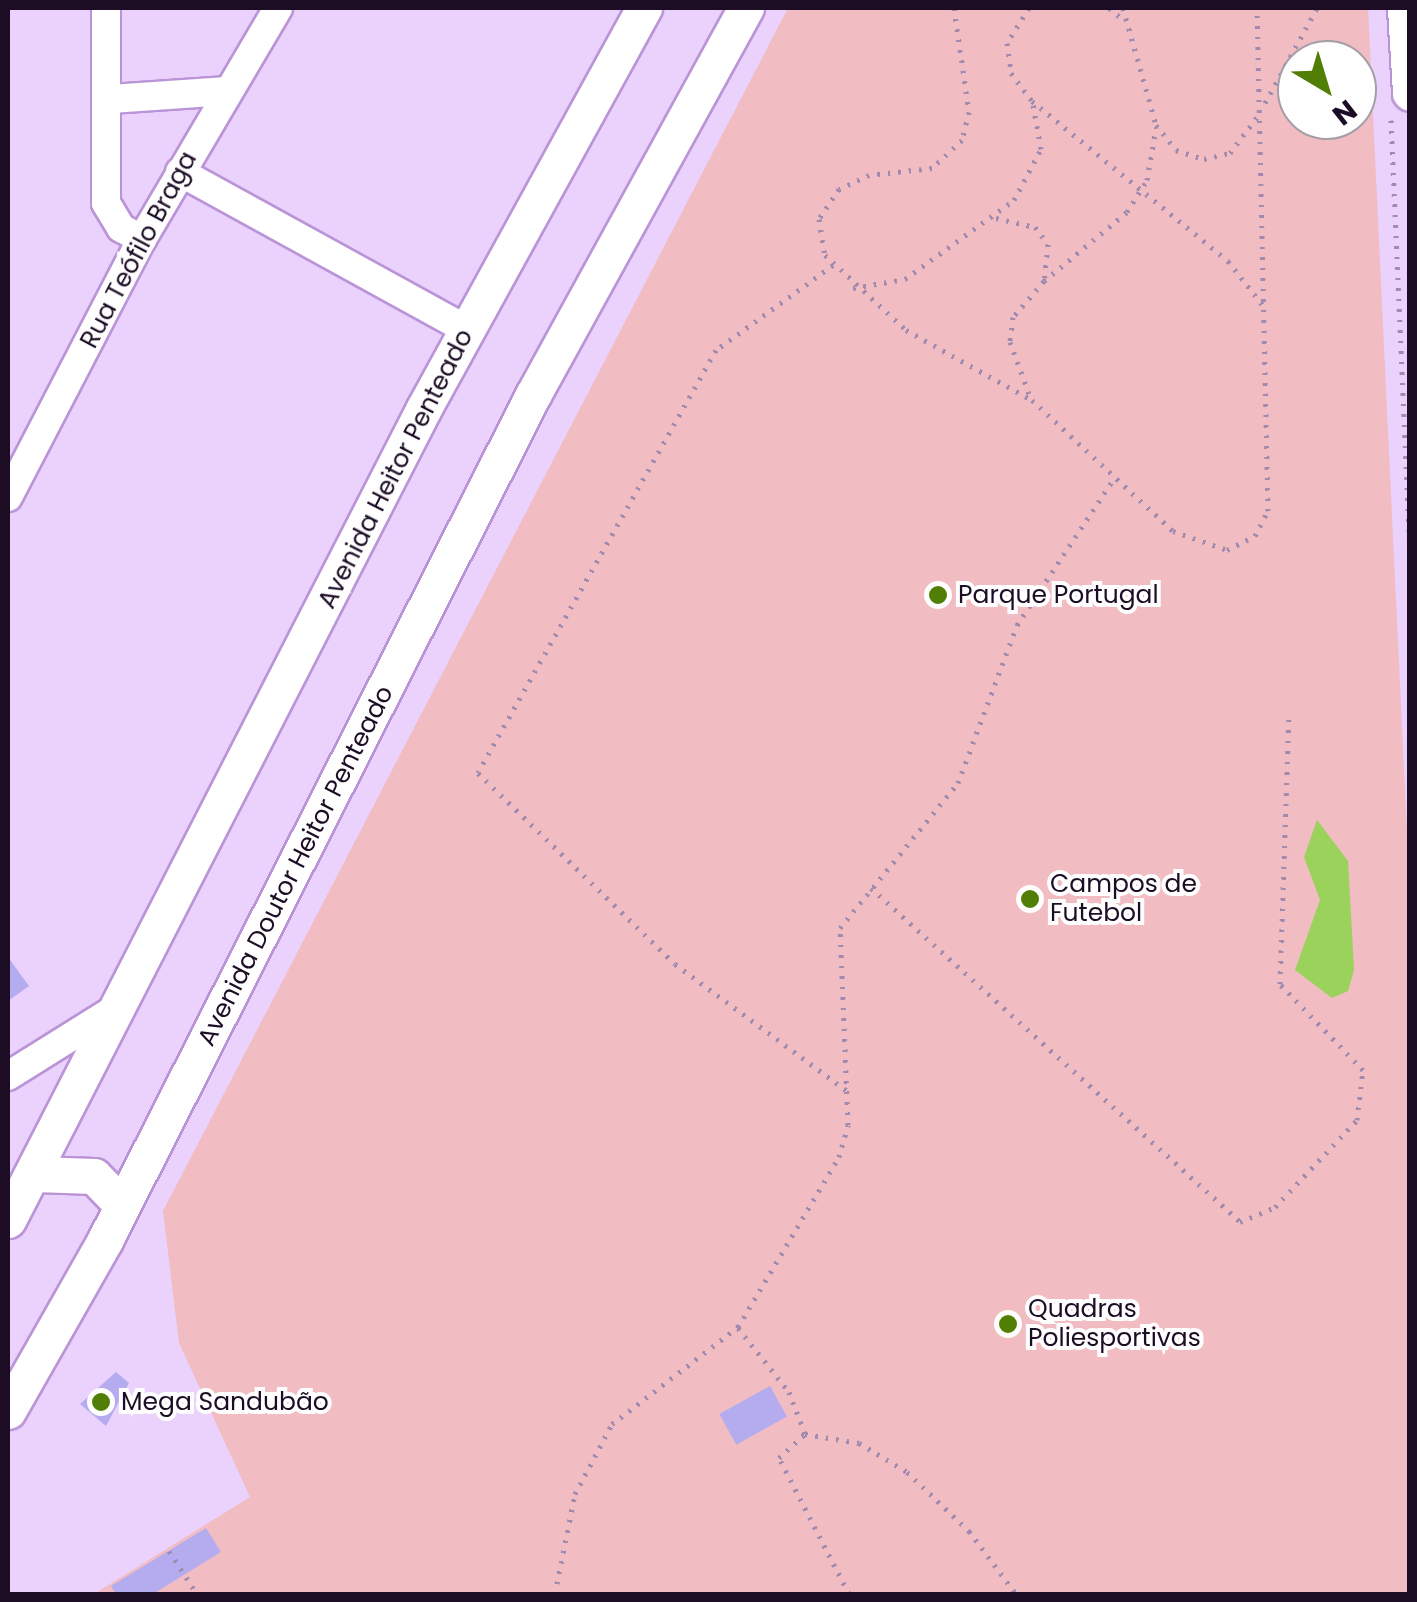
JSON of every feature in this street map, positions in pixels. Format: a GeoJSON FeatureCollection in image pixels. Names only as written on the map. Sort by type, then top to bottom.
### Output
{"type":"FeatureCollection","features":[{"type":"Feature","properties":{"kind":"main road","name":"Avenida Heitor Penteado"},"geometry":{"type":"LineString","coordinates":[[135,977],[467,330],[644,8]]}},
{"type":"Feature","properties":{"kind":"main road","name":"Avenida Doutor Heitor Penteado"},"geometry":{"type":"LineString","coordinates":[[8,1411],[122,1204],[576,317],[746,8]]}},
{"type":"Feature","properties":{"kind":"main road"},"geometry":{"type":"LineString","coordinates":[[1400,95],[1406,8]]}},
{"type":"Feature","properties":{"kind":"main road"},"geometry":{"type":"LineString","coordinates":[[8,1220],[135,977]]}},
{"type":"Feature","properties":{"kind":"main road"},"geometry":{"type":"LineString","coordinates":[[35,1174],[94,1176],[122,1204]]}},
{"type":"Feature","properties":{"kind":"street"},"geometry":{"type":"LineString","coordinates":[[106,8],[110,98],[106,203],[121,228],[142,239]]}},
{"type":"Feature","properties":{"kind":"street","name":"Rua Teófilo Braga"},"geometry":{"type":"LineString","coordinates":[[8,497],[19,450],[278,8]]}},
{"type":"Feature","properties":{"kind":"street"},"geometry":{"type":"LineString","coordinates":[[110,98],[228,91]]}},
{"type":"Feature","properties":{"kind":"street"},"geometry":{"type":"LineString","coordinates":[[180,172],[467,330]]}},
{"type":"Feature","properties":{"kind":"street"},"geometry":{"type":"LineString","coordinates":[[8,1076],[105,1021],[135,977]]}},
{"type":"Feature","properties":{"kind":"path"},"geometry":{"type":"LineString","coordinates":[[954,8],[969,112],[962,140],[932,168],[869,174],[839,189],[819,220],[834,265],[852,288],[906,330],[1032,400],[1115,477],[1201,548],[1227,550],[1255,536],[1268,511],[1263,106],[1257,8]]}},
{"type":"Feature","properties":{"kind":"path"},"geometry":{"type":"LineString","coordinates":[[1029,8],[1007,43],[1011,74],[1032,101],[1228,261],[1265,309]]}},
{"type":"Feature","properties":{"kind":"path"},"geometry":{"type":"LineString","coordinates":[[1109,8],[1127,23]]}},
{"type":"Feature","properties":{"kind":"path"},"geometry":{"type":"LineString","coordinates":[[1122,8],[1156,125],[1176,150],[1204,159],[1252,135],[1263,106],[1317,8]]}},
{"type":"Feature","properties":{"kind":"path"},"geometry":{"type":"LineString","coordinates":[[1400,95],[1410,557]]}},
{"type":"Feature","properties":{"kind":"path"},"geometry":{"type":"LineString","coordinates":[[852,288],[880,290],[905,279],[993,218],[1030,181],[1041,149],[1032,101]]}},
{"type":"Feature","properties":{"kind":"path"},"geometry":{"type":"LineString","coordinates":[[1032,400],[1010,342],[1013,317],[1044,282],[1101,241],[1142,191],[1156,125]]}},
{"type":"Feature","properties":{"kind":"path"},"geometry":{"type":"LineString","coordinates":[[993,218],[1035,227],[1048,244],[1044,282]]}},
{"type":"Feature","properties":{"kind":"path"},"geometry":{"type":"LineString","coordinates":[[834,265],[716,350],[478,773],[675,964],[847,1091]]}},
{"type":"Feature","properties":{"kind":"path"},"geometry":{"type":"LineString","coordinates":[[555,1594],[576,1494],[612,1424],[738,1327],[839,1157],[847,1091],[836,941],[871,888],[958,783],[1016,626],[1115,477]]}},
{"type":"Feature","properties":{"kind":"path"},"geometry":{"type":"LineString","coordinates":[[871,888],[1240,1222],[1275,1207],[1357,1120],[1364,1070],[1280,984],[1289,719]]}},
{"type":"Feature","properties":{"kind":"path"},"geometry":{"type":"LineString","coordinates":[[738,1327],[790,1392],[805,1434]]}},
{"type":"Feature","properties":{"kind":"path"},"geometry":{"type":"LineString","coordinates":[[805,1434],[779,1458],[849,1594]]}},
{"type":"Feature","properties":{"kind":"path"},"geometry":{"type":"LineString","coordinates":[[805,1434],[859,1443],[907,1472],[1016,1594]]}},
{"type":"Feature","properties":{"kind":"path"},"geometry":{"type":"LineString","coordinates":[[169,1551],[197,1594]]}},
{"type":"Feature","properties":{"kind":"shaded area","name":"Parque Portugal"},"geometry":{"type":"Polygon","coordinates":[[[788,8],[1368,8],[1370,40],[1277,40],[1277,140],[1374,140],[1409,875],[1409,1594],[94,1594],[250,1497],[179,1343],[163,1211],[788,8]]]}},
{"type":"Feature","properties":{"kind":"shaded area"},"geometry":{"type":"Polygon","coordinates":[[[1317,820],[1348,861],[1354,970],[1348,991],[1332,998],[1295,970],[1320,900],[1304,857],[1317,820]]]}},
{"type":"Feature","properties":{"kind":"building"},"geometry":{"type":"Polygon","coordinates":[[[8,957],[29,986],[8,1001],[8,957]]]}},
{"type":"Feature","properties":{"kind":"building","name":"Mega Sandubão"},"geometry":{"type":"Polygon","coordinates":[[[116,1372],[129,1383],[106,1426],[80,1404],[116,1372]]]}},
{"type":"Feature","properties":{"kind":"building"},"geometry":{"type":"Polygon","coordinates":[[[770,1386],[787,1417],[736,1445],[719,1414],[770,1386]]]}},
{"type":"Feature","properties":{"kind":"building"},"geometry":{"type":"Polygon","coordinates":[[[206,1528],[221,1552],[153,1594],[116,1594],[111,1586],[206,1528]]]}},
{"type":"Feature","properties":{"kind":"place","name":"Parque Portugal"},"geometry":{"type":"Point","coordinates":[938,595]}},
{"type":"Feature","properties":{"kind":"place","name":"Campos de Futebol"},"geometry":{"type":"Point","coordinates":[1030,899]}},
{"type":"Feature","properties":{"kind":"place","name":"Quadras Poliesportivas"},"geometry":{"type":"Point","coordinates":[1008,1324]}},
{"type":"Feature","properties":{"kind":"place","name":"Mega Sandubão"},"geometry":{"type":"Point","coordinates":[101,1402]}}]}
